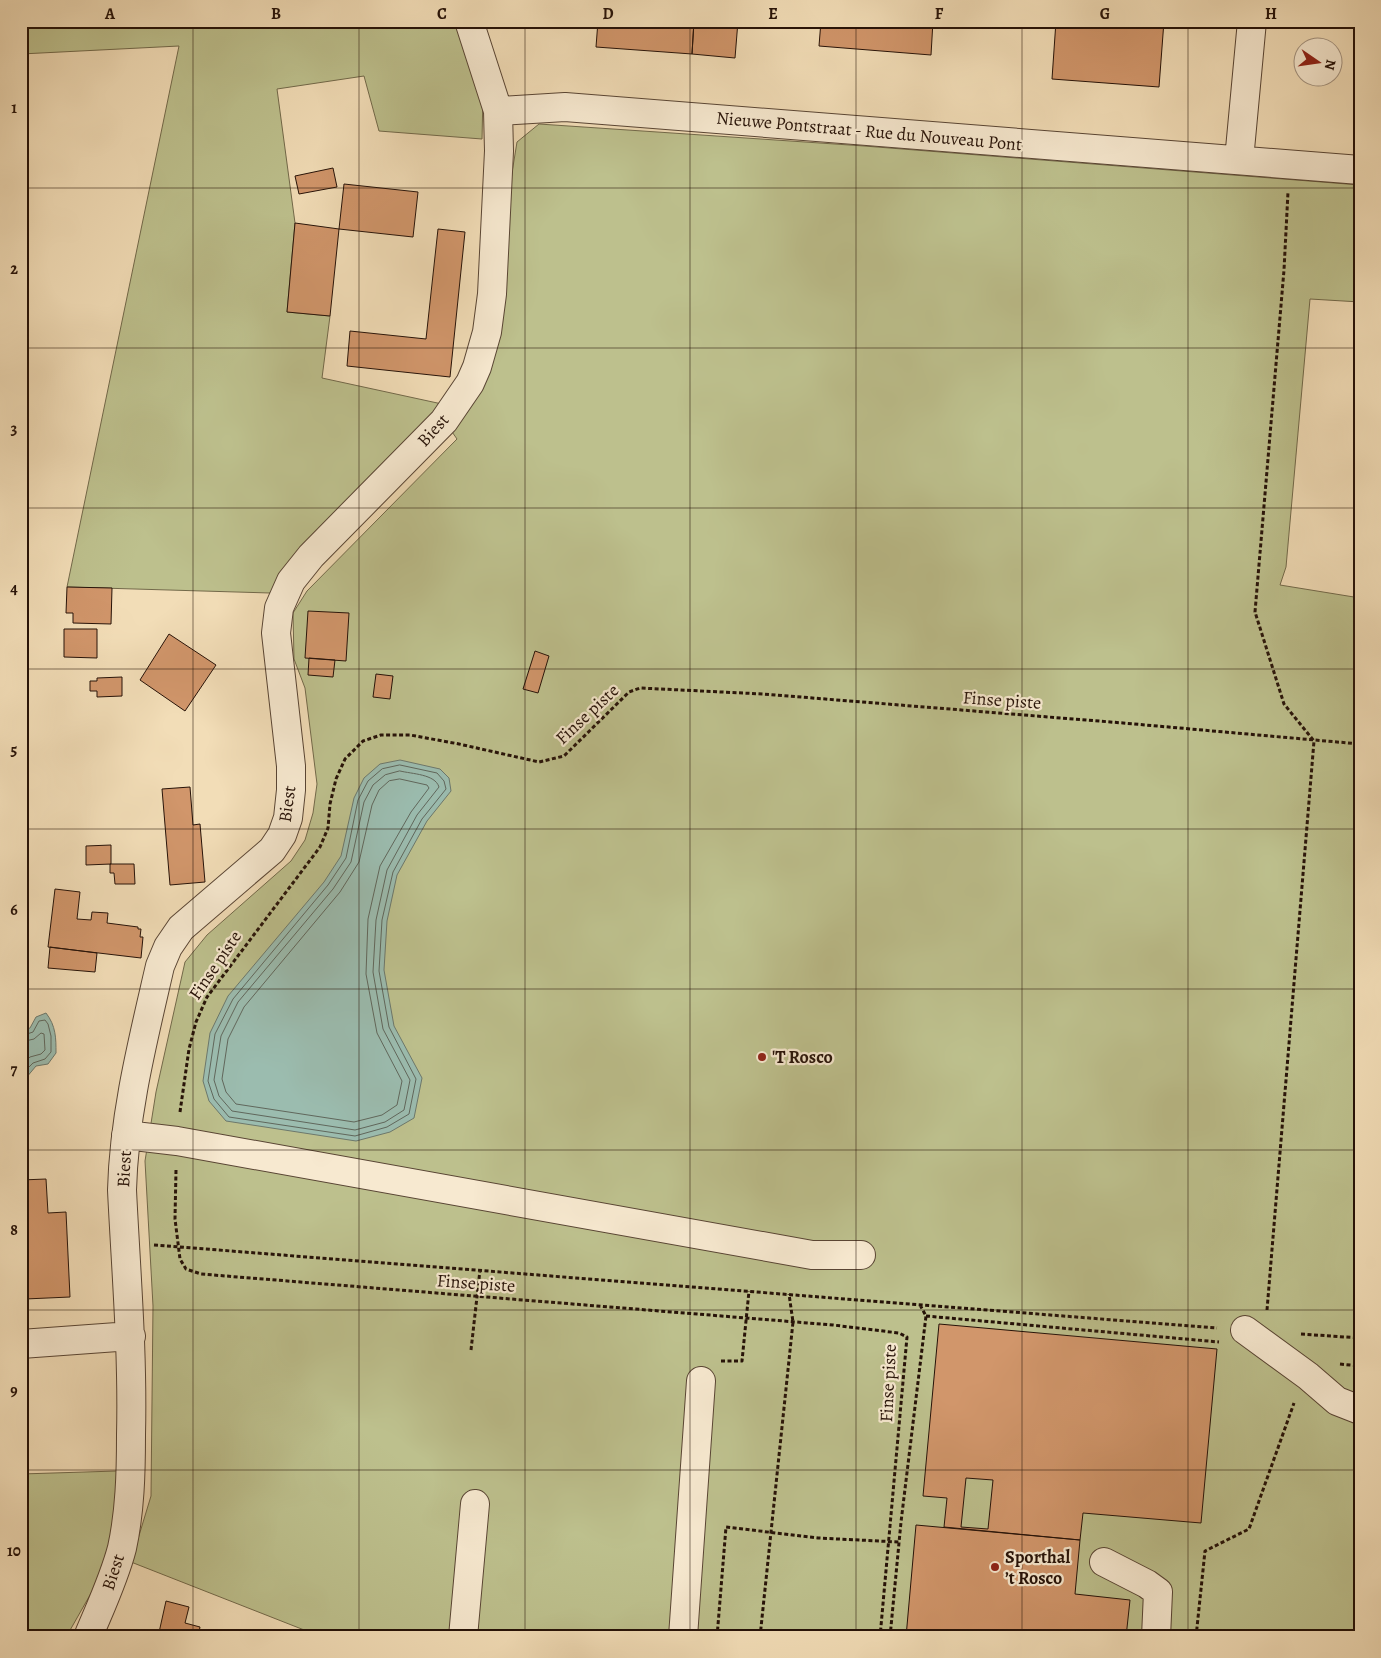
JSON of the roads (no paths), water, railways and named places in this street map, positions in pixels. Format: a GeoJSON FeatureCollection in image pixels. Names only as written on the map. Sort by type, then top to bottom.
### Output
{"type":"FeatureCollection","features":[{"type":"Feature","properties":{"kind":"street","name":"Biest"},"geometry":{"type":"LineString","coordinates":[[88,1637],[106,1596],[121,1550],[128,1511],[132,1404],[131,1336],[122,1190],[131,1100],[160,966],[168,947],[181,928],[272,850],[282,834],[288,818],[291,766],[276,633],[279,608],[286,590],[311,556],[444,421],[470,383],[477,367],[486,332],[492,294],[499,151],[498,111],[469,21]]}},
{"type":"Feature","properties":{"kind":"street"},"geometry":{"type":"LineString","coordinates":[[1239,160],[1252,21]]}},
{"type":"Feature","properties":{"kind":"street","name":"Nieuwe Pontstraat - Rue du Nouveau Pont"},"geometry":{"type":"LineString","coordinates":[[498,111],[565,107],[1360,170]]}},
{"type":"Feature","properties":{"kind":"street"},"geometry":{"type":"LineString","coordinates":[[126,1135],[177,1141],[812,1255],[861,1255]]}},
{"type":"Feature","properties":{"kind":"street"},"geometry":{"type":"LineString","coordinates":[[1246,1330],[1308,1376],[1336,1401],[1360,1410]]}},
{"type":"Feature","properties":{"kind":"street"},"geometry":{"type":"LineString","coordinates":[[21,1344],[131,1336]]}},
{"type":"Feature","properties":{"kind":"street"},"geometry":{"type":"LineString","coordinates":[[683,1637],[701,1381]]}},
{"type":"Feature","properties":{"kind":"street"},"geometry":{"type":"LineString","coordinates":[[463,1637],[475,1504]]}},
{"type":"Feature","properties":{"kind":"street"},"geometry":{"type":"LineString","coordinates":[[1104,1562],[1147,1584],[1158,1592],[1156,1637]]}},
{"type":"Feature","properties":{"kind":"water"},"geometry":{"type":"Polygon","coordinates":[[[400,760],[440,769],[449,778],[451,791],[427,821],[397,875],[387,921],[384,970],[394,1026],[422,1078],[414,1118],[390,1132],[356,1141],[226,1121],[209,1101],[203,1081],[210,1033],[228,996],[324,882],[341,856],[354,798],[364,778],[380,764],[400,760]]]}},
{"type":"Feature","properties":{"kind":"water"},"geometry":{"type":"Polygon","coordinates":[[[46,1013],[54,1027],[56,1053],[48,1064],[36,1066],[21,1084],[21,1032],[30,1028],[36,1017],[46,1013]]]}},
{"type":"Feature","properties":{"kind":"place","name":"'T Rosco"},"geometry":{"type":"Point","coordinates":[762,1057]}},
{"type":"Feature","properties":{"kind":"place","name":"Sporthal ’t Rosco"},"geometry":{"type":"Point","coordinates":[995,1567]}}]}
